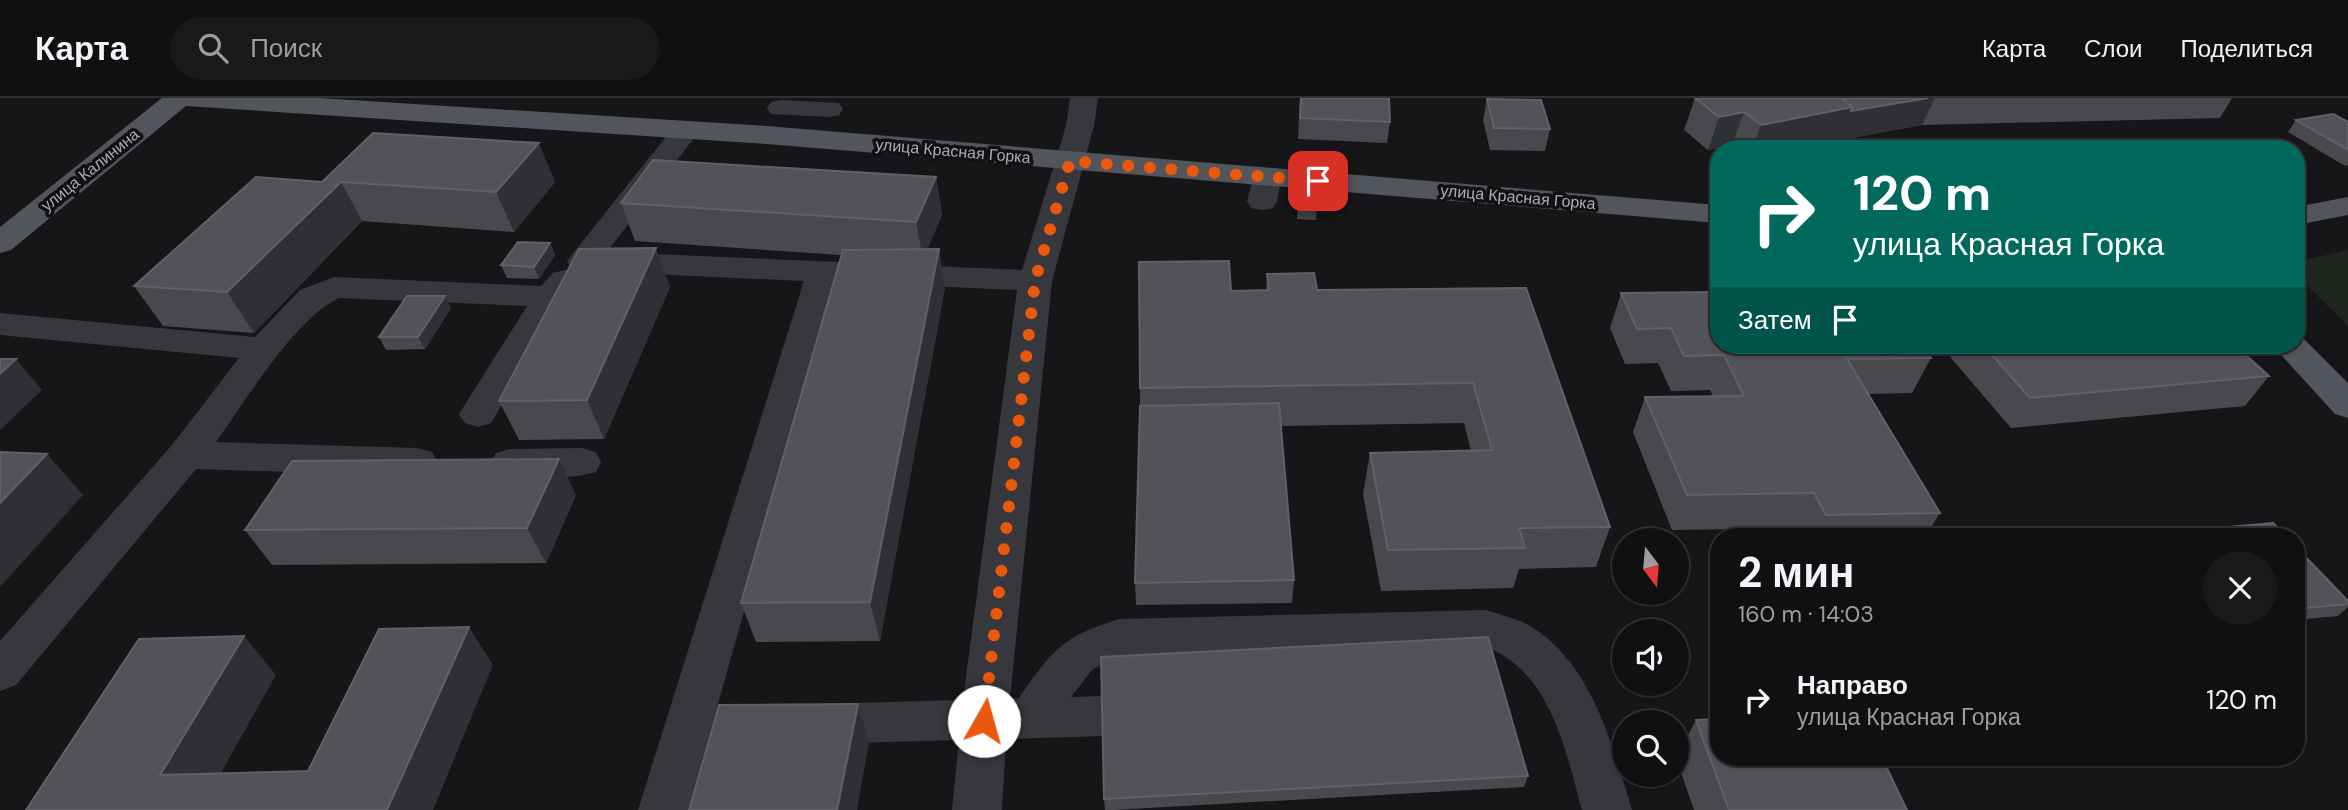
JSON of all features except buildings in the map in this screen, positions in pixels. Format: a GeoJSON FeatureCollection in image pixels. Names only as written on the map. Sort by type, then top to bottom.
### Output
{"type":"FeatureCollection","features":[{"type":"Feature","properties":{"kind":"main road","name":"улица Калинина"},"geometry":{"type":"LineString","coordinates":[[0,243],[179,98]]}},
{"type":"Feature","properties":{"kind":"main road","name":"улица Красная Горка"},"geometry":{"type":"LineString","coordinates":[[187,98],[767,135],[1070,161],[1264,189],[1710,214]]}},
{"type":"Feature","properties":{"kind":"main road"},"geometry":{"type":"LineString","coordinates":[[2305,214],[2348,206]]}},
{"type":"Feature","properties":{"kind":"main road"},"geometry":{"type":"LineString","coordinates":[[2299,354],[2348,405]]}},
{"type":"Feature","properties":{"kind":"street"},"geometry":{"type":"LineString","coordinates":[[977,810],[984,721],[1035,281],[1070,161],[1084,98]]}},
{"type":"Feature","properties":{"kind":"street"},"geometry":{"type":"LineString","coordinates":[[767,135],[783,103],[829,109]]}},
{"type":"Feature","properties":{"kind":"street"},"geometry":{"type":"LineString","coordinates":[[478,414],[550,297],[583,261],[686,130]]}},
{"type":"Feature","properties":{"kind":"street"},"geometry":{"type":"LineString","coordinates":[[583,261],[1035,281]]}},
{"type":"Feature","properties":{"kind":"street"},"geometry":{"type":"LineString","coordinates":[[663,810],[729,724],[823,272]]}},
{"type":"Feature","properties":{"kind":"street"},"geometry":{"type":"LineString","coordinates":[[0,672],[186,455],[264,349],[312,297],[334,287],[550,297]]}},
{"type":"Feature","properties":{"kind":"street"},"geometry":{"type":"LineString","coordinates":[[0,324],[264,349]]}},
{"type":"Feature","properties":{"kind":"street"},"geometry":{"type":"LineString","coordinates":[[186,455],[466,463],[582,462]]}},
{"type":"Feature","properties":{"kind":"street"},"geometry":{"type":"LineString","coordinates":[[1031,719],[1075,656],[1091,646],[1120,637],[1486,628],[1518,638],[1563,688],[1579,716],[1607,810]]}},
{"type":"Feature","properties":{"kind":"street"},"geometry":{"type":"LineString","coordinates":[[729,724],[984,721],[1103,716]]}},
{"type":"Feature","properties":{"kind":"shaded area"},"geometry":{"type":"Polygon","coordinates":[[[2348,250],[2348,326],[2305,284],[2305,260],[2348,250]]]}},
{"type":"Feature","properties":{"kind":"route"},"geometry":{"type":"LineString","coordinates":[[984,721],[1035,281],[1070,161],[1318,181]]}}]}
